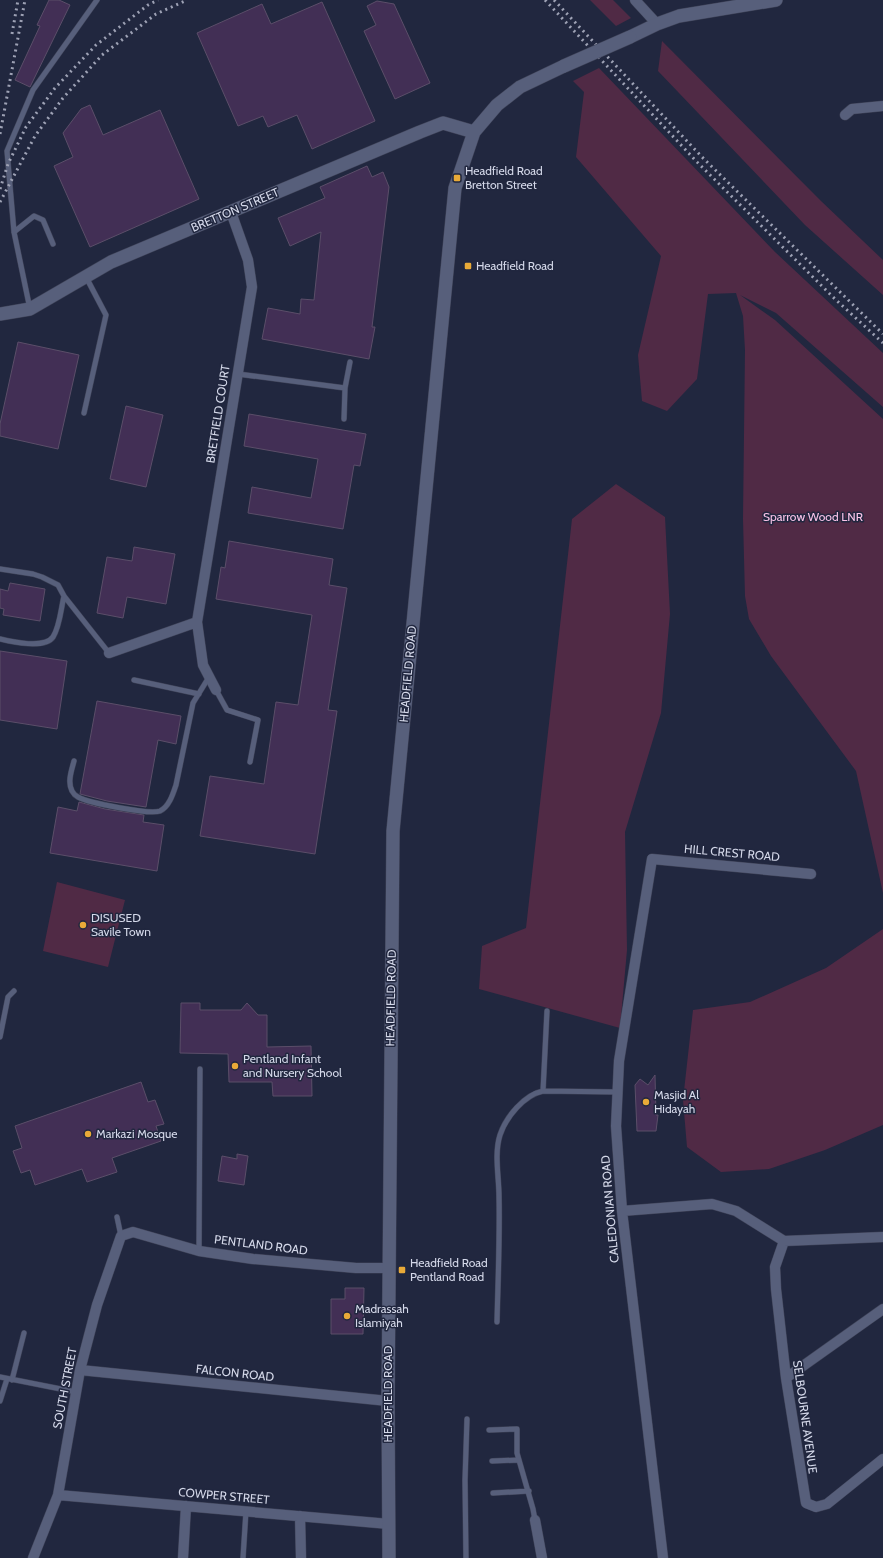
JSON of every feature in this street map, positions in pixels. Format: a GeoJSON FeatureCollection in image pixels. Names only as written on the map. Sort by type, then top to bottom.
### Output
{"type":"FeatureCollection","features":[{"type":"Feature","properties":{"kind":"street"},"geometry":{"type":"LineString","coordinates":[[635,0],[657,24]]}},
{"type":"Feature","properties":{"kind":"street","name":"HEADFIELD ROAD"},"geometry":{"type":"LineString","coordinates":[[389,1558],[388,1401],[393,831],[455,188],[474,132],[497,105],[520,87],[657,24],[679,16],[776,0]]}},
{"type":"Feature","properties":{"kind":"street"},"geometry":{"type":"LineString","coordinates":[[845,115],[852,109],[883,106]]}},
{"type":"Feature","properties":{"kind":"street","name":"BRETTON STREET"},"geometry":{"type":"LineString","coordinates":[[0,314],[30,309],[111,262],[443,123],[474,132]]}},
{"type":"Feature","properties":{"kind":"street","name":"BRETFIELD COURT"},"geometry":{"type":"LineString","coordinates":[[216,690],[203,664],[197,622],[252,287],[248,260],[231,212]]}},
{"type":"Feature","properties":{"kind":"street"},"geometry":{"type":"LineString","coordinates":[[109,653],[197,622]]}},
{"type":"Feature","properties":{"kind":"street","name":"HILL CREST ROAD"},"geometry":{"type":"LineString","coordinates":[[652,859],[811,874]]}},
{"type":"Feature","properties":{"kind":"street","name":"CALEDONIAN ROAD"},"geometry":{"type":"LineString","coordinates":[[652,859],[619,1061],[616,1126],[622,1211],[663,1558]]}},
{"type":"Feature","properties":{"kind":"street"},"geometry":{"type":"LineString","coordinates":[[622,1211],[712,1204],[736,1211],[784,1241],[883,1237]]}},
{"type":"Feature","properties":{"kind":"street","name":"PENTLAND ROAD"},"geometry":{"type":"LineString","coordinates":[[121,1236],[133,1232],[199,1251],[254,1259],[356,1268],[389,1268]]}},
{"type":"Feature","properties":{"kind":"street","name":"SOUTH STREET"},"geometry":{"type":"LineString","coordinates":[[33,1558],[58,1495],[80,1370],[97,1305],[121,1236]]}},
{"type":"Feature","properties":{"kind":"street","name":"SELBOURNE AVENUE"},"geometry":{"type":"LineString","coordinates":[[784,1241],[775,1266],[786,1378],[806,1503],[816,1507],[827,1504],[883,1459]]}},
{"type":"Feature","properties":{"kind":"street"},"geometry":{"type":"LineString","coordinates":[[786,1378],[883,1309]]}},
{"type":"Feature","properties":{"kind":"street","name":"FALCON ROAD"},"geometry":{"type":"LineString","coordinates":[[80,1370],[388,1401]]}},
{"type":"Feature","properties":{"kind":"street","name":"COWPER STREET"},"geometry":{"type":"LineString","coordinates":[[58,1495],[389,1524]]}},
{"type":"Feature","properties":{"kind":"street"},"geometry":{"type":"LineString","coordinates":[[183,1558],[186,1506]]}},
{"type":"Feature","properties":{"kind":"street"},"geometry":{"type":"LineString","coordinates":[[300,1516],[301,1558]]}},
{"type":"Feature","properties":{"kind":"street"},"geometry":{"type":"LineString","coordinates":[[535,1520],[542,1558]]}},
{"type":"Feature","properties":{"kind":"lane"},"geometry":{"type":"LineString","coordinates":[[30,309],[14,232],[7,151],[33,90],[97,0]]}},
{"type":"Feature","properties":{"kind":"lane"},"geometry":{"type":"LineString","coordinates":[[14,232],[34,216],[43,220],[53,244]]}},
{"type":"Feature","properties":{"kind":"lane"},"geometry":{"type":"LineString","coordinates":[[84,413],[106,315],[86,277]]}},
{"type":"Feature","properties":{"kind":"lane"},"geometry":{"type":"LineString","coordinates":[[344,419],[345,388],[350,362]]}},
{"type":"Feature","properties":{"kind":"lane"},"geometry":{"type":"LineString","coordinates":[[238,374],[345,388]]}},
{"type":"Feature","properties":{"kind":"lane"},"geometry":{"type":"LineString","coordinates":[[0,568],[33,574],[58,585],[64,596],[109,653]]}},
{"type":"Feature","properties":{"kind":"lane"},"geometry":{"type":"LineString","coordinates":[[0,639],[38,644],[46,643],[53,639],[64,596]]}},
{"type":"Feature","properties":{"kind":"lane"},"geometry":{"type":"LineString","coordinates":[[74,761],[70,781],[71,790],[77,797],[93,802],[148,812],[160,811],[168,804],[176,785],[193,703],[209,676]]}},
{"type":"Feature","properties":{"kind":"lane"},"geometry":{"type":"LineString","coordinates":[[134,680],[199,694]]}},
{"type":"Feature","properties":{"kind":"lane"},"geometry":{"type":"LineString","coordinates":[[216,690],[227,710],[258,720],[250,762]]}},
{"type":"Feature","properties":{"kind":"lane"},"geometry":{"type":"LineString","coordinates":[[0,1037],[8,997],[14,991]]}},
{"type":"Feature","properties":{"kind":"lane"},"geometry":{"type":"LineString","coordinates":[[543,1090],[547,1011]]}},
{"type":"Feature","properties":{"kind":"lane"},"geometry":{"type":"LineString","coordinates":[[199,1251],[200,1069]]}},
{"type":"Feature","properties":{"kind":"lane"},"geometry":{"type":"LineString","coordinates":[[497,1322],[499,1196],[497,1149],[499,1136],[506,1120],[530,1096],[543,1090],[617,1092]]}},
{"type":"Feature","properties":{"kind":"lane"},"geometry":{"type":"LineString","coordinates":[[117,1216],[121,1236]]}},
{"type":"Feature","properties":{"kind":"lane"},"geometry":{"type":"LineString","coordinates":[[0,1401],[9,1380],[24,1333]]}},
{"type":"Feature","properties":{"kind":"lane"},"geometry":{"type":"LineString","coordinates":[[0,1377],[9,1380],[76,1392]]}},
{"type":"Feature","properties":{"kind":"lane"},"geometry":{"type":"LineString","coordinates":[[466,1558],[465,1480],[467,1418]]}},
{"type":"Feature","properties":{"kind":"lane"},"geometry":{"type":"LineString","coordinates":[[489,1430],[516,1429],[519,1460],[529,1491],[535,1520]]}},
{"type":"Feature","properties":{"kind":"lane"},"geometry":{"type":"LineString","coordinates":[[492,1461],[519,1460]]}},
{"type":"Feature","properties":{"kind":"lane"},"geometry":{"type":"LineString","coordinates":[[493,1493],[529,1491]]}},
{"type":"Feature","properties":{"kind":"lane"},"geometry":{"type":"LineString","coordinates":[[243,1558],[246,1511]]}},
{"type":"Feature","properties":{"kind":"green space"},"geometry":{"type":"Polygon","coordinates":[[[590,0],[613,0],[631,18],[616,26],[590,0]]]}},
{"type":"Feature","properties":{"kind":"green space"},"geometry":{"type":"Polygon","coordinates":[[[662,41],[821,201],[883,260],[883,295],[805,225],[658,71],[662,41]]]}},
{"type":"Feature","properties":{"kind":"green space","name":"Sparrow Wood LNR"},"geometry":{"type":"Polygon","coordinates":[[[599,68],[775,252],[883,353],[883,407],[776,313],[740,295],[775,320],[883,419],[883,893],[856,771],[771,656],[749,619],[745,596],[743,519],[745,350],[743,316],[736,293],[708,294],[697,379],[667,411],[642,401],[638,355],[661,256],[576,157],[584,92],[573,81],[599,68]]]}},
{"type":"Feature","properties":{"kind":"green space"},"geometry":{"type":"Polygon","coordinates":[[[616,484],[665,517],[670,614],[661,713],[625,832],[627,950],[620,1028],[479,989],[482,946],[526,928],[572,519],[616,484]]]}},
{"type":"Feature","properties":{"kind":"green space","name":"DISUSED Savile Town"},"geometry":{"type":"Polygon","coordinates":[[[57,882],[125,900],[108,967],[43,951],[57,882]]]}},
{"type":"Feature","properties":{"kind":"green space"},"geometry":{"type":"Polygon","coordinates":[[[883,929],[883,1125],[825,1150],[769,1169],[721,1172],[687,1147],[683,1100],[693,1010],[750,1002],[826,968],[883,929]]]}},
{"type":"Feature","properties":{"kind":"building"},"geometry":{"type":"Polygon","coordinates":[[[49,0],[59,0],[70,5],[30,87],[15,80],[40,26],[37,25],[49,0]]]}},
{"type":"Feature","properties":{"kind":"building"},"geometry":{"type":"Polygon","coordinates":[[[377,1],[394,4],[430,83],[395,99],[364,31],[376,25],[367,6],[377,1]]]}},
{"type":"Feature","properties":{"kind":"building"},"geometry":{"type":"Polygon","coordinates":[[[322,2],[375,121],[312,149],[297,115],[268,127],[263,116],[238,126],[197,33],[262,4],[271,24],[322,2]]]}},
{"type":"Feature","properties":{"kind":"building"},"geometry":{"type":"Polygon","coordinates":[[[90,105],[103,135],[160,110],[199,199],[90,247],[54,166],[73,157],[63,133],[81,109],[90,105]]]}},
{"type":"Feature","properties":{"kind":"building"},"geometry":{"type":"Polygon","coordinates":[[[367,166],[372,177],[383,172],[389,187],[372,327],[375,327],[369,359],[262,339],[268,308],[300,314],[301,299],[314,300],[321,232],[290,246],[278,218],[325,198],[320,187],[367,166]]]}},
{"type":"Feature","properties":{"kind":"building"},"geometry":{"type":"Polygon","coordinates":[[[18,342],[79,355],[58,449],[0,436],[0,424],[18,342]]]}},
{"type":"Feature","properties":{"kind":"building"},"geometry":{"type":"Polygon","coordinates":[[[126,406],[163,415],[146,487],[110,479],[126,406]]]}},
{"type":"Feature","properties":{"kind":"building"},"geometry":{"type":"Polygon","coordinates":[[[249,414],[366,434],[360,466],[354,465],[343,529],[248,513],[252,487],[311,498],[318,459],[244,446],[249,414]]]}},
{"type":"Feature","properties":{"kind":"building"},"geometry":{"type":"Polygon","coordinates":[[[229,541],[333,559],[329,585],[347,588],[328,710],[337,711],[315,854],[200,836],[210,776],[264,784],[276,702],[298,705],[312,615],[216,599],[221,567],[225,568],[229,541]]]}},
{"type":"Feature","properties":{"kind":"building"},"geometry":{"type":"Polygon","coordinates":[[[134,547],[175,554],[166,604],[127,597],[123,618],[97,613],[107,557],[132,561],[134,547]]]}},
{"type":"Feature","properties":{"kind":"building"},"geometry":{"type":"Polygon","coordinates":[[[10,583],[45,589],[40,621],[3,615],[4,609],[0,608],[0,589],[8,591],[10,583]]]}},
{"type":"Feature","properties":{"kind":"building"},"geometry":{"type":"Polygon","coordinates":[[[0,651],[67,661],[57,729],[0,720],[0,651]]]}},
{"type":"Feature","properties":{"kind":"building"},"geometry":{"type":"Polygon","coordinates":[[[97,701],[181,716],[176,744],[158,740],[146,807],[107,801],[80,794],[97,701]]]}},
{"type":"Feature","properties":{"kind":"building"},"geometry":{"type":"Polygon","coordinates":[[[79,802],[105,809],[144,815],[143,822],[164,825],[157,871],[50,853],[58,807],[77,811],[79,802]]]}},
{"type":"Feature","properties":{"kind":"building"},"geometry":{"type":"Polygon","coordinates":[[[181,1003],[200,1003],[200,1010],[241,1010],[247,1003],[258,1015],[267,1015],[267,1047],[311,1046],[312,1096],[273,1096],[272,1082],[229,1082],[228,1054],[180,1053],[181,1003]]]}},
{"type":"Feature","properties":{"kind":"building","name":"Masjid Al Hidayah"},"geometry":{"type":"Polygon","coordinates":[[[655,1075],[656,1115],[658,1115],[656,1131],[637,1131],[635,1085],[640,1079],[648,1085],[655,1075]]]}},
{"type":"Feature","properties":{"kind":"building","name":"Markazi Mosque"},"geometry":{"type":"Polygon","coordinates":[[[141,1082],[148,1102],[155,1100],[164,1124],[156,1126],[161,1141],[112,1158],[117,1172],[87,1182],[82,1169],[35,1185],[30,1170],[21,1173],[13,1151],[22,1148],[15,1126],[141,1082]]]}},
{"type":"Feature","properties":{"kind":"building"},"geometry":{"type":"Polygon","coordinates":[[[237,1154],[248,1156],[244,1185],[218,1181],[222,1156],[237,1159],[237,1154]]]}},
{"type":"Feature","properties":{"kind":"building","name":"Madrassah Islamiyah"},"geometry":{"type":"Polygon","coordinates":[[[345,1288],[364,1288],[363,1334],[331,1334],[331,1299],[345,1299],[345,1288]]]}},
{"type":"Feature","properties":{"kind":"railway"},"geometry":{"type":"LineString","coordinates":[[12,34],[18,0]]}},
{"type":"Feature","properties":{"kind":"railway"},"geometry":{"type":"LineString","coordinates":[[0,134],[25,0]]}},
{"type":"Feature","properties":{"kind":"railway"},"geometry":{"type":"LineString","coordinates":[[0,189],[8,164],[26,127],[55,88],[96,45],[148,5],[158,0]]}},
{"type":"Feature","properties":{"kind":"railway"},"geometry":{"type":"LineString","coordinates":[[0,202],[35,136],[63,98],[102,55],[156,14],[187,0]]}},
{"type":"Feature","properties":{"kind":"railway"},"geometry":{"type":"LineString","coordinates":[[545,0],[697,162],[835,299],[883,343]]}},
{"type":"Feature","properties":{"kind":"railway"},"geometry":{"type":"LineString","coordinates":[[554,0],[702,157],[883,334]]}},
{"type":"Feature","properties":{"kind":"place","name":"Headfield Road Bretton Street"},"geometry":{"type":"Point","coordinates":[457,178]}},
{"type":"Feature","properties":{"kind":"place","name":"Headfield Road"},"geometry":{"type":"Point","coordinates":[468,266]}},
{"type":"Feature","properties":{"kind":"place","name":"DISUSED Savile Town"},"geometry":{"type":"Point","coordinates":[83,925]}},
{"type":"Feature","properties":{"kind":"place","name":"Pentland Infant and Nursery School"},"geometry":{"type":"Point","coordinates":[235,1066]}},
{"type":"Feature","properties":{"kind":"place","name":"Masjid Al Hidayah"},"geometry":{"type":"Point","coordinates":[646,1102]}},
{"type":"Feature","properties":{"kind":"place","name":"Markazi Mosque"},"geometry":{"type":"Point","coordinates":[88,1134]}},
{"type":"Feature","properties":{"kind":"place","name":"Headfield Road Pentland Road"},"geometry":{"type":"Point","coordinates":[402,1270]}},
{"type":"Feature","properties":{"kind":"place","name":"Madrassah Islamiyah"},"geometry":{"type":"Point","coordinates":[347,1316]}}]}
